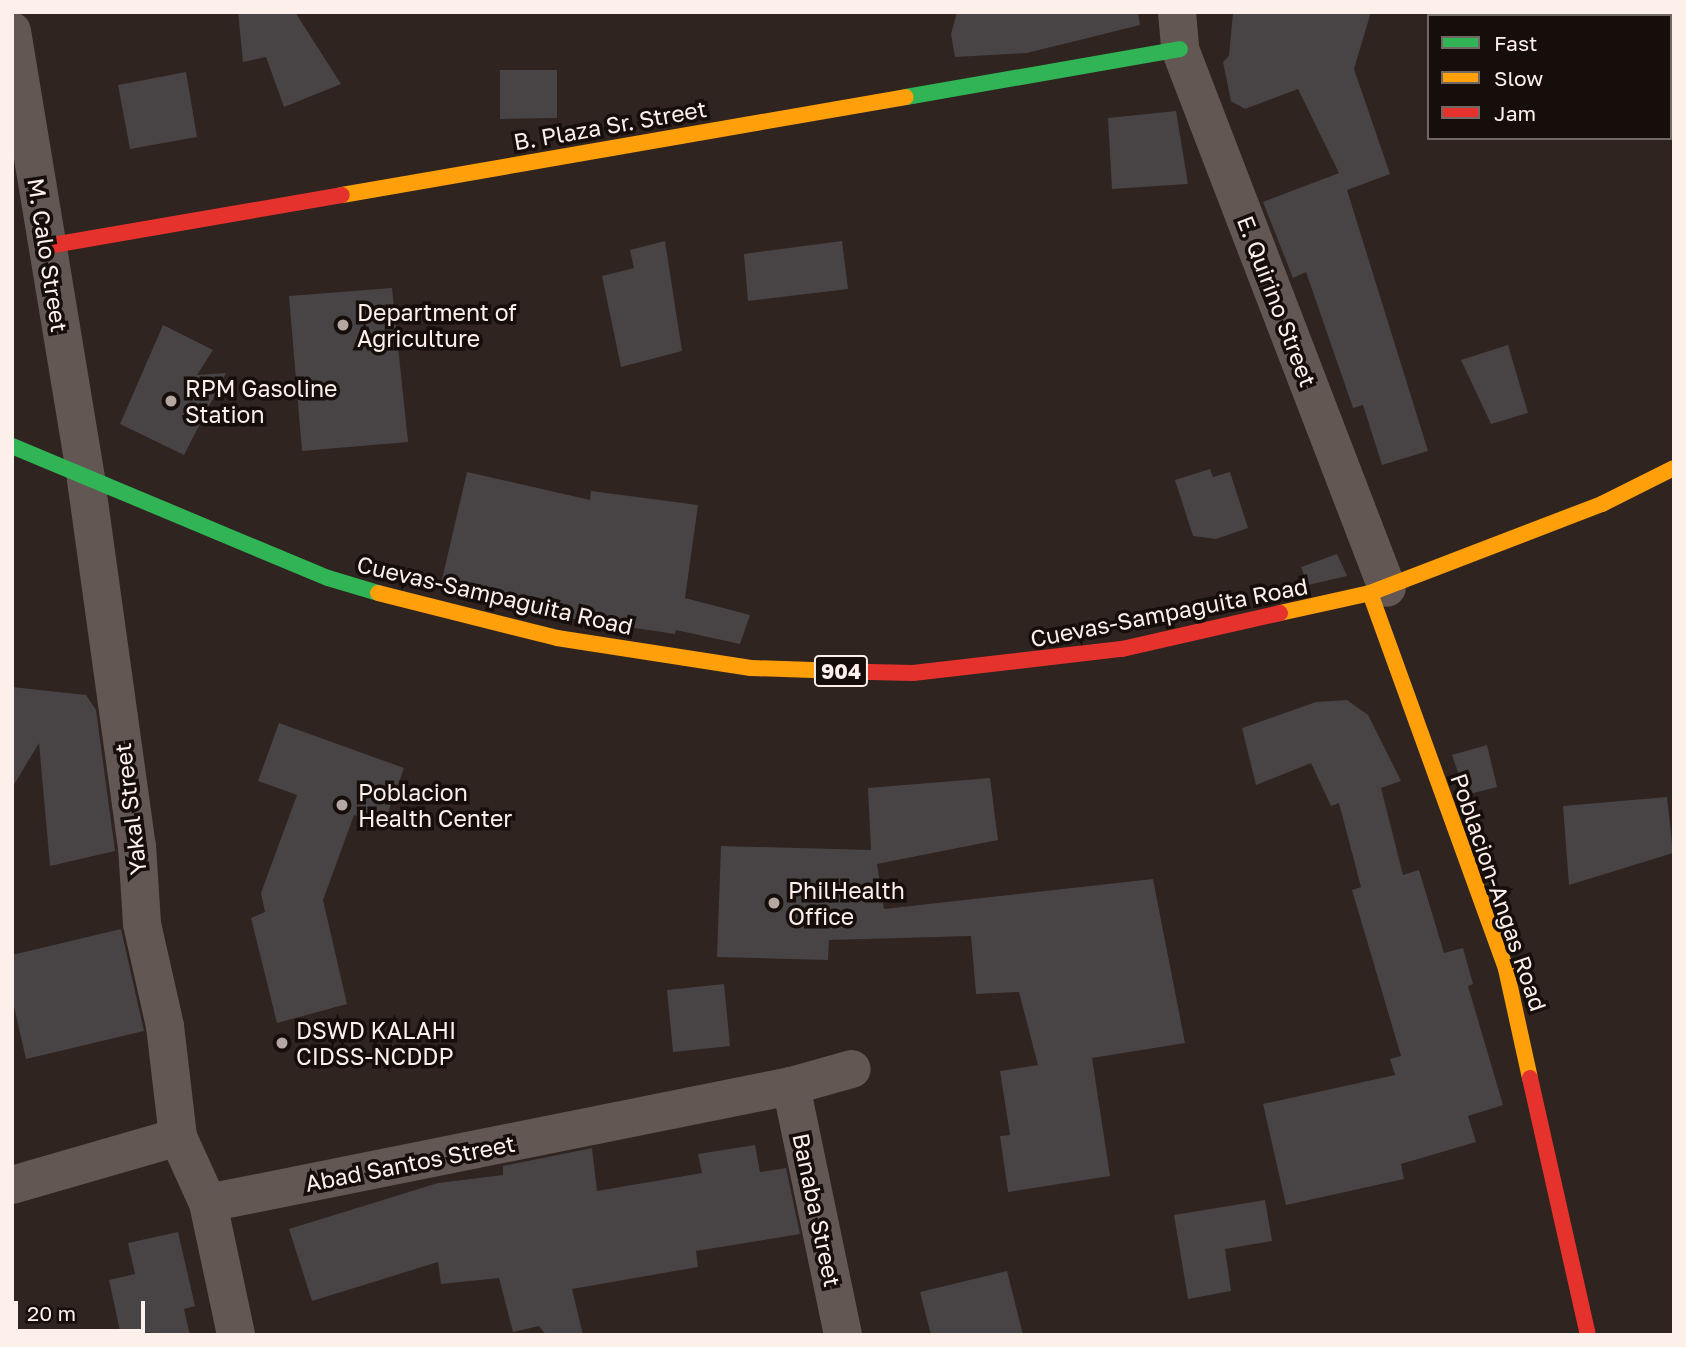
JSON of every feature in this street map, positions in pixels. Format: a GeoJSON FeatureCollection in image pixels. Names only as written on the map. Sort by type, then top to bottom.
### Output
{"type":"FeatureCollection","features":[{"type":"Feature","properties":{"kind":"street","name":"E. Quirino Street"},"geometry":{"type":"LineString","coordinates":[[1177,12],[1180,49],[1378,591]]}},
{"type":"Feature","properties":{"kind":"street","name":"M. Calo Street"},"geometry":{"type":"LineString","coordinates":[[12,31],[86,480]]}},
{"type":"Feature","properties":{"kind":"street","name":"B. Plaza Sr. Street"},"geometry":{"type":"LineString","coordinates":[[47,246],[1180,49]]}},
{"type":"Feature","properties":{"kind":"street","name":"Cuevas-Sampaguita Road"},"geometry":{"type":"LineString","coordinates":[[12,446],[86,480],[328,578],[422,606],[557,638],[751,668],[913,673],[1051,661],[1378,591],[1602,505],[1674,468]]}},
{"type":"Feature","properties":{"kind":"street","name":"Yakal Street"},"geometry":{"type":"LineString","coordinates":[[86,480],[137,845],[142,924],[166,1026],[178,1137]]}},
{"type":"Feature","properties":{"kind":"street","name":"Poblacion-Angas Road"},"geometry":{"type":"LineString","coordinates":[[1378,591],[1506,969],[1588,1335]]}},
{"type":"Feature","properties":{"kind":"street","name":"Abad Santos Street"},"geometry":{"type":"LineString","coordinates":[[208,1203],[791,1086],[852,1069]]}},
{"type":"Feature","properties":{"kind":"street","name":"Banaba Street"},"geometry":{"type":"LineString","coordinates":[[791,1086],[843,1335]]}},
{"type":"Feature","properties":{"kind":"street"},"geometry":{"type":"LineString","coordinates":[[12,1185],[178,1137],[208,1203],[236,1335]]}},
{"type":"Feature","properties":{"kind":"building"},"geometry":{"type":"Polygon","coordinates":[[[238,12],[295,12],[341,84],[284,107],[266,57],[243,62],[238,12]]]}},
{"type":"Feature","properties":{"kind":"building"},"geometry":{"type":"Polygon","coordinates":[[[957,12],[1138,12],[1140,25],[1027,53],[955,57],[951,34],[957,12]]]}},
{"type":"Feature","properties":{"kind":"building"},"geometry":{"type":"Polygon","coordinates":[[[1233,12],[1371,12],[1354,69],[1390,174],[1347,190],[1428,451],[1382,465],[1363,405],[1353,408],[1306,272],[1293,278],[1263,202],[1339,173],[1298,89],[1245,109],[1231,101],[1223,62],[1229,56],[1233,12]]]}},
{"type":"Feature","properties":{"kind":"building"},"geometry":{"type":"Polygon","coordinates":[[[500,70],[557,70],[557,118],[500,119],[500,70]]]}},
{"type":"Feature","properties":{"kind":"building"},"geometry":{"type":"Polygon","coordinates":[[[186,72],[197,137],[130,149],[118,85],[186,72]]]}},
{"type":"Feature","properties":{"kind":"building"},"geometry":{"type":"Polygon","coordinates":[[[1176,111],[1188,184],[1112,189],[1108,118],[1176,111]]]}},
{"type":"Feature","properties":{"kind":"building"},"geometry":{"type":"Polygon","coordinates":[[[665,241],[682,351],[621,367],[602,276],[634,268],[630,250],[665,241]]]}},
{"type":"Feature","properties":{"kind":"building"},"geometry":{"type":"Polygon","coordinates":[[[842,241],[848,289],[748,301],[744,254],[842,241]]]}},
{"type":"Feature","properties":{"kind":"building"},"geometry":{"type":"Polygon","coordinates":[[[392,288],[408,442],[302,451],[289,296],[392,288]]]}},
{"type":"Feature","properties":{"kind":"building","name":"RPM Gasoline Station"},"geometry":{"type":"Polygon","coordinates":[[[163,325],[213,350],[197,375],[226,373],[184,455],[120,424],[163,325]]]}},
{"type":"Feature","properties":{"kind":"building"},"geometry":{"type":"Polygon","coordinates":[[[1508,345],[1528,413],[1491,424],[1461,360],[1508,345]]]}},
{"type":"Feature","properties":{"kind":"building"},"geometry":{"type":"Polygon","coordinates":[[[1210,469],[1213,477],[1230,472],[1248,528],[1216,539],[1193,536],[1175,480],[1210,469]]]}},
{"type":"Feature","properties":{"kind":"building"},"geometry":{"type":"Polygon","coordinates":[[[467,472],[590,500],[591,491],[698,505],[685,598],[750,615],[740,644],[676,630],[675,634],[561,617],[440,588],[467,472]]]}},
{"type":"Feature","properties":{"kind":"building"},"geometry":{"type":"Polygon","coordinates":[[[1337,554],[1347,576],[1308,585],[1301,567],[1337,554]]]}},
{"type":"Feature","properties":{"kind":"building"},"geometry":{"type":"Polygon","coordinates":[[[12,687],[86,695],[96,710],[115,851],[50,866],[39,743],[12,788],[12,687]]]}},
{"type":"Feature","properties":{"kind":"building"},"geometry":{"type":"Polygon","coordinates":[[[1347,700],[1368,715],[1401,781],[1381,788],[1403,875],[1419,870],[1444,953],[1463,948],[1473,984],[1468,986],[1503,1105],[1468,1116],[1476,1142],[1401,1164],[1404,1179],[1286,1205],[1263,1104],[1395,1075],[1390,1059],[1401,1056],[1352,890],[1361,887],[1339,803],[1331,806],[1311,763],[1256,785],[1242,728],[1316,702],[1347,700]]]}},
{"type":"Feature","properties":{"kind":"building"},"geometry":{"type":"Polygon","coordinates":[[[279,723],[404,768],[383,826],[354,815],[323,900],[347,1004],[277,1023],[251,918],[265,912],[261,893],[297,795],[258,781],[279,723]]]}},
{"type":"Feature","properties":{"kind":"building"},"geometry":{"type":"Polygon","coordinates":[[[1487,745],[1497,787],[1466,795],[1452,755],[1487,745]]]}},
{"type":"Feature","properties":{"kind":"building"},"geometry":{"type":"Polygon","coordinates":[[[990,778],[998,840],[877,864],[884,909],[1153,879],[1185,1043],[1092,1058],[1110,1176],[1008,1192],[1000,1136],[1010,1135],[1000,1071],[1038,1065],[1019,992],[976,994],[971,936],[829,940],[828,960],[717,957],[721,846],[871,850],[868,788],[990,778]]]}},
{"type":"Feature","properties":{"kind":"building"},"geometry":{"type":"Polygon","coordinates":[[[1667,797],[1673,853],[1569,885],[1563,806],[1667,797]]]}},
{"type":"Feature","properties":{"kind":"building"},"geometry":{"type":"Polygon","coordinates":[[[121,929],[144,1031],[26,1059],[12,998],[12,955],[121,929]]]}},
{"type":"Feature","properties":{"kind":"building"},"geometry":{"type":"Polygon","coordinates":[[[724,984],[730,1046],[673,1052],[667,990],[724,984]]]}},
{"type":"Feature","properties":{"kind":"building"},"geometry":{"type":"Polygon","coordinates":[[[755,1145],[760,1172],[786,1168],[800,1234],[696,1251],[698,1267],[572,1289],[583,1335],[546,1335],[539,1326],[513,1332],[499,1278],[441,1284],[438,1262],[312,1301],[289,1229],[438,1183],[503,1175],[503,1166],[592,1148],[597,1191],[702,1173],[698,1154],[755,1145]]]}},
{"type":"Feature","properties":{"kind":"building"},"geometry":{"type":"Polygon","coordinates":[[[1265,1200],[1272,1241],[1225,1249],[1231,1291],[1188,1299],[1174,1215],[1265,1200]]]}},
{"type":"Feature","properties":{"kind":"building"},"geometry":{"type":"Polygon","coordinates":[[[178,1232],[195,1306],[184,1309],[190,1335],[120,1331],[109,1280],[135,1274],[128,1243],[178,1232]]]}},
{"type":"Feature","properties":{"kind":"building"},"geometry":{"type":"Polygon","coordinates":[[[1007,1271],[1023,1335],[931,1335],[920,1292],[1007,1271]]]}},
{"type":"Feature","properties":{"kind":"traffic: fast"},"geometry":{"type":"LineString","coordinates":[[906,97],[1180,49]]}},
{"type":"Feature","properties":{"kind":"traffic: fast"},"geometry":{"type":"LineString","coordinates":[[12,446],[328,578],[378,593]]}},
{"type":"Feature","properties":{"kind":"traffic: slow"},"geometry":{"type":"LineString","coordinates":[[342,195],[906,97]]}},
{"type":"Feature","properties":{"kind":"traffic: slow"},"geometry":{"type":"LineString","coordinates":[[1280,613],[1370,593],[1602,504],[1674,468]]}},
{"type":"Feature","properties":{"kind":"traffic: slow"},"geometry":{"type":"LineString","coordinates":[[378,593],[557,638],[751,668],[870,672]]}},
{"type":"Feature","properties":{"kind":"traffic: slow"},"geometry":{"type":"LineString","coordinates":[[1370,593],[1506,969],[1530,1078]]}},
{"type":"Feature","properties":{"kind":"traffic: jam"},"geometry":{"type":"LineString","coordinates":[[47,246],[342,195]]}},
{"type":"Feature","properties":{"kind":"traffic: jam"},"geometry":{"type":"LineString","coordinates":[[870,672],[913,673],[1122,649],[1280,613]]}},
{"type":"Feature","properties":{"kind":"traffic: jam"},"geometry":{"type":"LineString","coordinates":[[1530,1078],[1588,1335]]}},
{"type":"Feature","properties":{"kind":"place","name":"Department of Agriculture"},"geometry":{"type":"Point","coordinates":[343,325]}},
{"type":"Feature","properties":{"kind":"place","name":"RPM Gasoline Station"},"geometry":{"type":"Point","coordinates":[171,401]}},
{"type":"Feature","properties":{"kind":"place","name":"Poblacion Health Center"},"geometry":{"type":"Point","coordinates":[342,805]}},
{"type":"Feature","properties":{"kind":"place","name":"PhilHealth Office"},"geometry":{"type":"Point","coordinates":[774,903]}},
{"type":"Feature","properties":{"kind":"place","name":"DSWD KALAHI CIDSS-NCDDP"},"geometry":{"type":"Point","coordinates":[282,1043]}}]}
